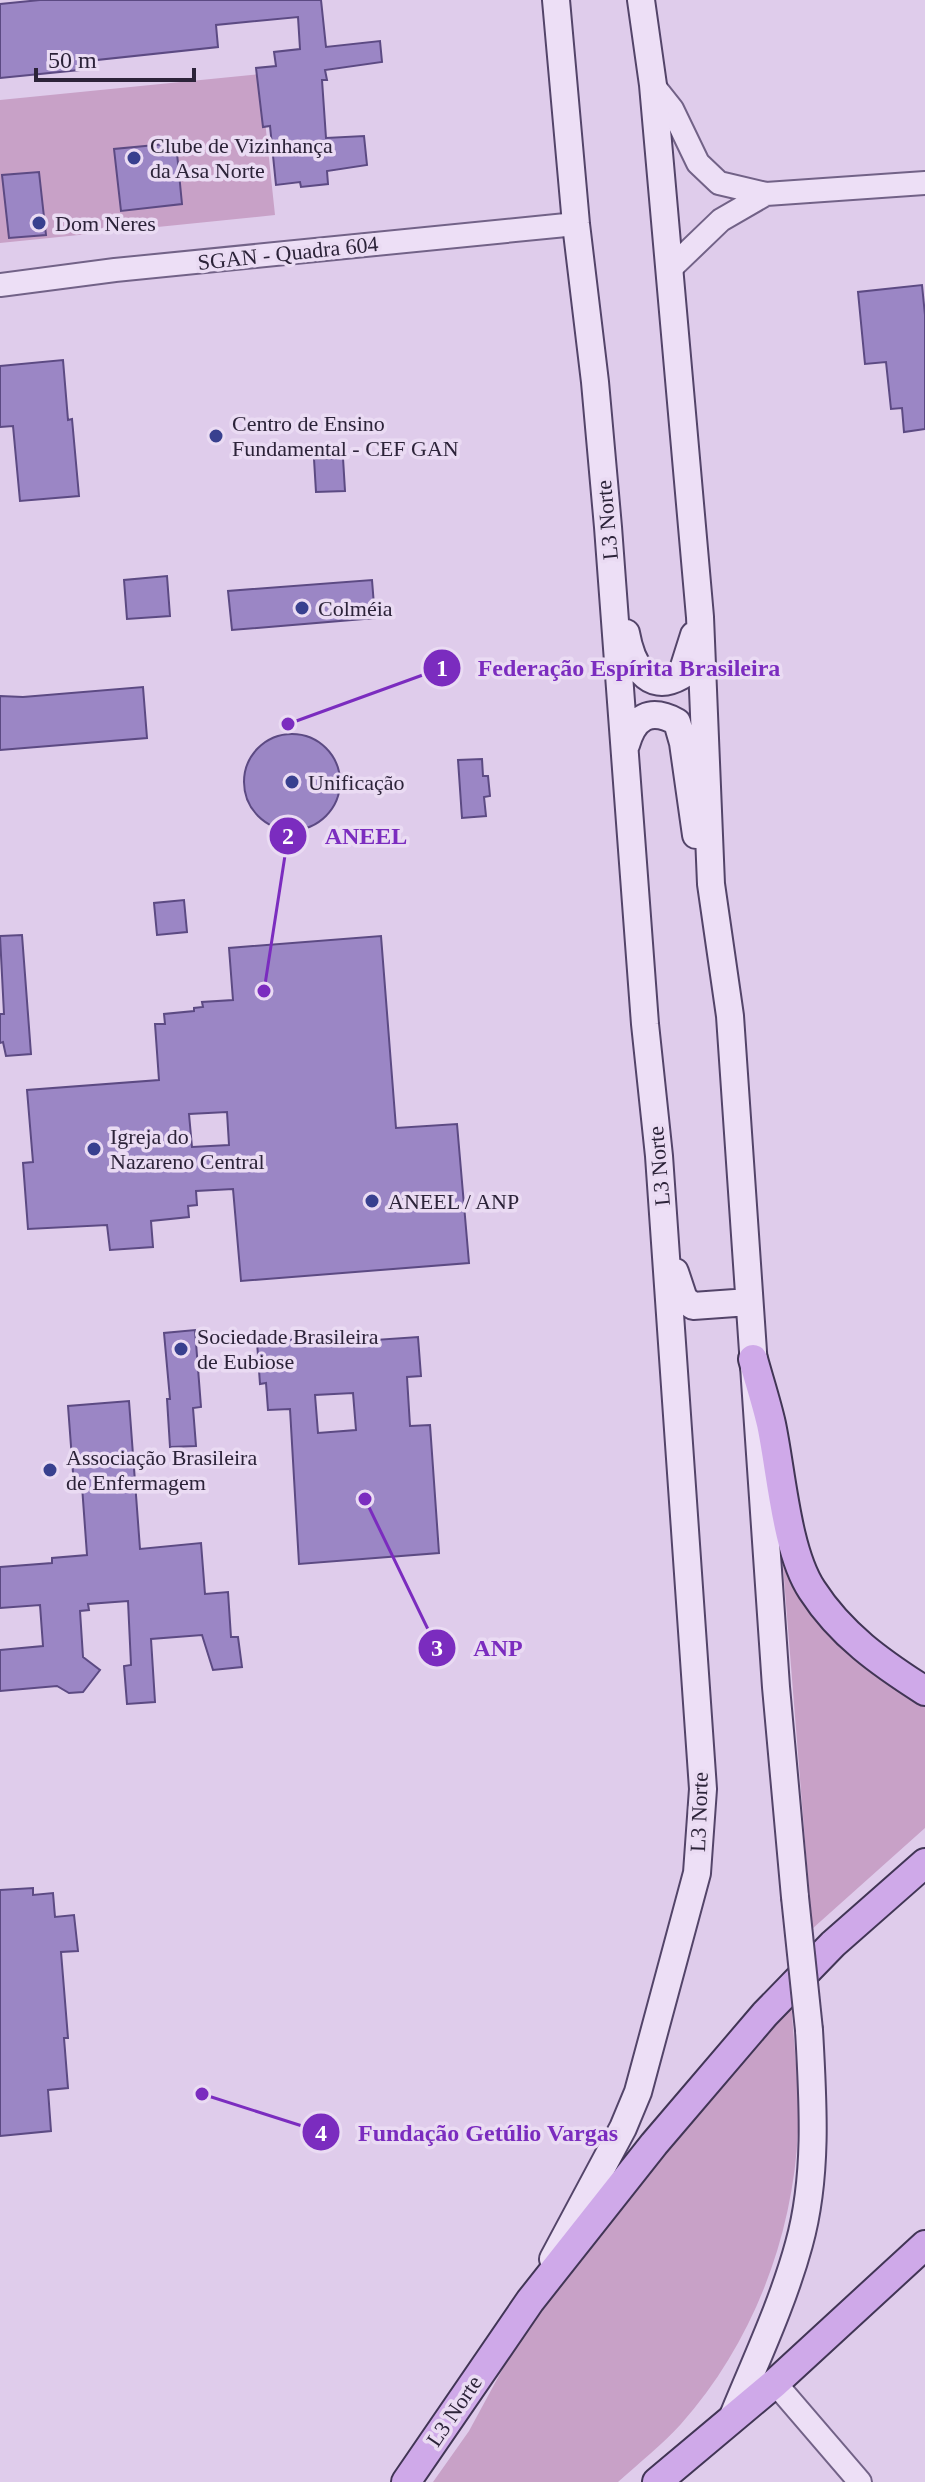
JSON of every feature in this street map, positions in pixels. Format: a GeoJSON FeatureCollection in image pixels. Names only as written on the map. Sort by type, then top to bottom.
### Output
{"type":"FeatureCollection","features":[{"type":"Feature","properties":{"kind":"main road","name":"L3 Norte"},"geometry":{"type":"LineString","coordinates":[[530,2301],[616,2141],[638,2092],[697,1873],[703,1789],[659,1156],[645,1024],[626,746],[595,382],[576,224],[556,0]]}},
{"type":"Feature","properties":{"kind":"main road"},"geometry":{"type":"LineString","coordinates":[[641,0],[653,85],[700,617],[711,884],[730,1016],[776,1687],[809,2030],[812,2138],[808,2195],[799,2244],[733,2416]]}},
{"type":"Feature","properties":{"kind":"main road"},"geometry":{"type":"LineString","coordinates":[[608,527],[629,650],[645,676],[668,682],[681,676],[700,617]]}},
{"type":"Feature","properties":{"kind":"main road"},"geometry":{"type":"LineString","coordinates":[[626,746],[634,723],[640,718],[663,716],[677,722],[683,743],[691,815],[711,884]]}},
{"type":"Feature","properties":{"kind":"main road"},"geometry":{"type":"LineString","coordinates":[[665,1242],[684,1299],[693,1306],[749,1302]]}},
{"type":"Feature","properties":{"kind":"main road"},"geometry":{"type":"LineString","coordinates":[[753,1359],[770,1423],[795,1547],[810,1588],[845,1633],[880,1662],[925,1691]]}},
{"type":"Feature","properties":{"kind":"main road","name":"L3 Norte"},"geometry":{"type":"LineString","coordinates":[[406,2482],[530,2301],[654,2144],[765,2014],[833,1944],[925,1863]]}},
{"type":"Feature","properties":{"kind":"main road"},"geometry":{"type":"LineString","coordinates":[[657,2482],[775,2383],[925,2245]]}},
{"type":"Feature","properties":{"kind":"street"},"geometry":{"type":"LineString","coordinates":[[653,85],[672,109],[698,163],[719,183],[766,194],[925,183]]}},
{"type":"Feature","properties":{"kind":"street"},"geometry":{"type":"LineString","coordinates":[[669,270],[721,220],[766,194]]}},
{"type":"Feature","properties":{"kind":"street","name":"SGAN - Quadra 604"},"geometry":{"type":"LineString","coordinates":[[0,285],[115,270],[576,224]]}},
{"type":"Feature","properties":{"kind":"street"},"geometry":{"type":"LineString","coordinates":[[775,2383],[860,2482]]}},
{"type":"Feature","properties":{"kind":"shaded area","name":"Clube de Vizinhança da Asa Norte"},"geometry":{"type":"Polygon","coordinates":[[[260,74],[275,215],[0,243],[0,100],[260,74]]]}},
{"type":"Feature","properties":{"kind":"shaded area"},"geometry":{"type":"Polygon","coordinates":[[[783,1566],[810,1610],[925,1697],[925,1828],[812,1929],[783,1566]]]}},
{"type":"Feature","properties":{"kind":"shaded area"},"geometry":{"type":"Polygon","coordinates":[[[791,1997],[798,2131],[788,2211],[778,2250],[748,2324],[729,2360],[706,2393],[674,2432],[618,2482],[433,2482],[469,2431],[515,2346],[602,2220],[791,1997]]]}},
{"type":"Feature","properties":{"kind":"building"},"geometry":{"type":"Polygon","coordinates":[[[40,0],[321,0],[326,47],[380,41],[382,62],[325,70],[327,80],[322,80],[326,138],[364,136],[367,165],[327,171],[328,184],[301,187],[300,182],[276,185],[270,126],[263,127],[256,68],[276,66],[274,52],[300,49],[298,17],[216,25],[218,47],[88,61],[89,69],[0,78],[0,4],[40,0]]]}},
{"type":"Feature","properties":{"kind":"building"},"geometry":{"type":"Polygon","coordinates":[[[176,143],[182,204],[121,211],[114,149],[176,143]]]}},
{"type":"Feature","properties":{"kind":"building"},"geometry":{"type":"Polygon","coordinates":[[[39,172],[46,235],[9,238],[2,175],[39,172]]]}},
{"type":"Feature","properties":{"kind":"building"},"geometry":{"type":"Polygon","coordinates":[[[922,285],[925,429],[904,432],[902,408],[891,409],[886,362],[865,364],[858,292],[922,285]]]}},
{"type":"Feature","properties":{"kind":"building"},"geometry":{"type":"Polygon","coordinates":[[[63,360],[79,496],[20,501],[13,426],[0,427],[0,366],[63,360]]]}},
{"type":"Feature","properties":{"kind":"building"},"geometry":{"type":"Polygon","coordinates":[[[343,458],[345,491],[316,492],[314,459],[343,458]]]}},
{"type":"Feature","properties":{"kind":"building"},"geometry":{"type":"Polygon","coordinates":[[[167,576],[170,616],[127,619],[124,580],[167,576]]]}},
{"type":"Feature","properties":{"kind":"building","name":"Colméia"},"geometry":{"type":"Polygon","coordinates":[[[372,580],[375,618],[232,630],[228,591],[372,580]]]}},
{"type":"Feature","properties":{"kind":"building"},"geometry":{"type":"Polygon","coordinates":[[[143,687],[147,738],[0,750],[0,696],[23,697],[143,687]]]}},
{"type":"Feature","properties":{"kind":"building","name":"Unificação"},"geometry":{"type":"Polygon","coordinates":[[[292,734],[310,738],[326,748],[336,764],[340,782],[336,800],[326,816],[310,826],[292,830],[274,826],[258,816],[248,800],[244,782],[248,764],[258,748],[274,738],[292,734]]]}},
{"type":"Feature","properties":{"kind":"building"},"geometry":{"type":"Polygon","coordinates":[[[482,759],[483,776],[488,776],[490,796],[484,797],[486,816],[462,818],[458,760],[482,759]]]}},
{"type":"Feature","properties":{"kind":"building"},"geometry":{"type":"Polygon","coordinates":[[[184,900],[187,932],[157,935],[154,903],[184,900]]]}},
{"type":"Feature","properties":{"kind":"building"},"geometry":{"type":"Polygon","coordinates":[[[22,935],[31,1054],[6,1056],[3,1042],[0,1043],[0,1014],[4,1014],[0,936],[22,935]]]}},
{"type":"Feature","properties":{"kind":"building"},"geometry":{"type":"Polygon","coordinates":[[[381,936],[396,1128],[457,1124],[469,1263],[241,1281],[233,1189],[196,1191],[197,1205],[188,1206],[189,1217],[151,1221],[153,1247],[110,1250],[107,1225],[28,1229],[23,1163],[33,1162],[27,1090],[159,1080],[155,1024],[165,1024],[164,1014],[194,1011],[194,1008],[203,1007],[202,1002],[233,1000],[229,948],[381,936]],[[227,1112],[189,1114],[192,1147],[229,1145],[227,1112]]]}},
{"type":"Feature","properties":{"kind":"building"},"geometry":{"type":"Polygon","coordinates":[[[195,1330],[201,1407],[193,1408],[196,1446],[170,1447],[167,1399],[170,1399],[164,1333],[195,1330]]]}},
{"type":"Feature","properties":{"kind":"building"},"geometry":{"type":"Polygon","coordinates":[[[346,1336],[346,1342],[418,1337],[421,1376],[407,1377],[410,1426],[430,1425],[439,1553],[299,1564],[290,1409],[268,1410],[266,1383],[260,1384],[257,1342],[346,1336]],[[353,1393],[315,1395],[318,1433],[356,1430],[353,1393]]]}},
{"type":"Feature","properties":{"kind":"building"},"geometry":{"type":"Polygon","coordinates":[[[129,1401],[140,1549],[201,1543],[205,1594],[228,1592],[231,1637],[238,1637],[242,1667],[213,1670],[202,1635],[151,1639],[155,1702],[127,1704],[124,1666],[131,1665],[128,1601],[88,1604],[89,1610],[80,1611],[83,1657],[100,1670],[83,1692],[69,1693],[57,1686],[0,1691],[0,1650],[43,1646],[40,1605],[0,1608],[0,1567],[52,1563],[52,1558],[87,1555],[82,1486],[74,1486],[68,1406],[129,1401]]]}},
{"type":"Feature","properties":{"kind":"building"},"geometry":{"type":"Polygon","coordinates":[[[33,1888],[33,1895],[53,1893],[55,1917],[74,1915],[78,1951],[61,1952],[68,2038],[64,2038],[68,2088],[48,2090],[51,2131],[0,2136],[0,1890],[33,1888]]]}},
{"type":"Feature","properties":{"kind":"place","name":"Clube de Vizinhança da Asa Norte"},"geometry":{"type":"Point","coordinates":[134,158]}},
{"type":"Feature","properties":{"kind":"place","name":"Dom Neres"},"geometry":{"type":"Point","coordinates":[39,223]}},
{"type":"Feature","properties":{"kind":"place","name":"Centro de Ensino Fundamental - CEF GAN"},"geometry":{"type":"Point","coordinates":[216,436]}},
{"type":"Feature","properties":{"kind":"place","name":"Colméia"},"geometry":{"type":"Point","coordinates":[302,608]}},
{"type":"Feature","properties":{"kind":"place","name":"Federação Espírita Brasileira"},"geometry":{"type":"Point","coordinates":[288,724]}},
{"type":"Feature","properties":{"kind":"place","name":"Unificação"},"geometry":{"type":"Point","coordinates":[292,782]}},
{"type":"Feature","properties":{"kind":"place","name":"ANEEL"},"geometry":{"type":"Point","coordinates":[264,991]}},
{"type":"Feature","properties":{"kind":"place","name":"Igreja do Nazareno Central"},"geometry":{"type":"Point","coordinates":[94,1149]}},
{"type":"Feature","properties":{"kind":"place","name":"ANEEL / ANP"},"geometry":{"type":"Point","coordinates":[372,1201]}},
{"type":"Feature","properties":{"kind":"place","name":"Sociedade Brasileira de Eubiose"},"geometry":{"type":"Point","coordinates":[181,1349]}},
{"type":"Feature","properties":{"kind":"place","name":"Associação Brasileira de Enfermagem"},"geometry":{"type":"Point","coordinates":[50,1470]}},
{"type":"Feature","properties":{"kind":"place","name":"ANP"},"geometry":{"type":"Point","coordinates":[365,1499]}},
{"type":"Feature","properties":{"kind":"place","name":"Fundação Getúlio Vargas"},"geometry":{"type":"Point","coordinates":[202,2094]}}]}
